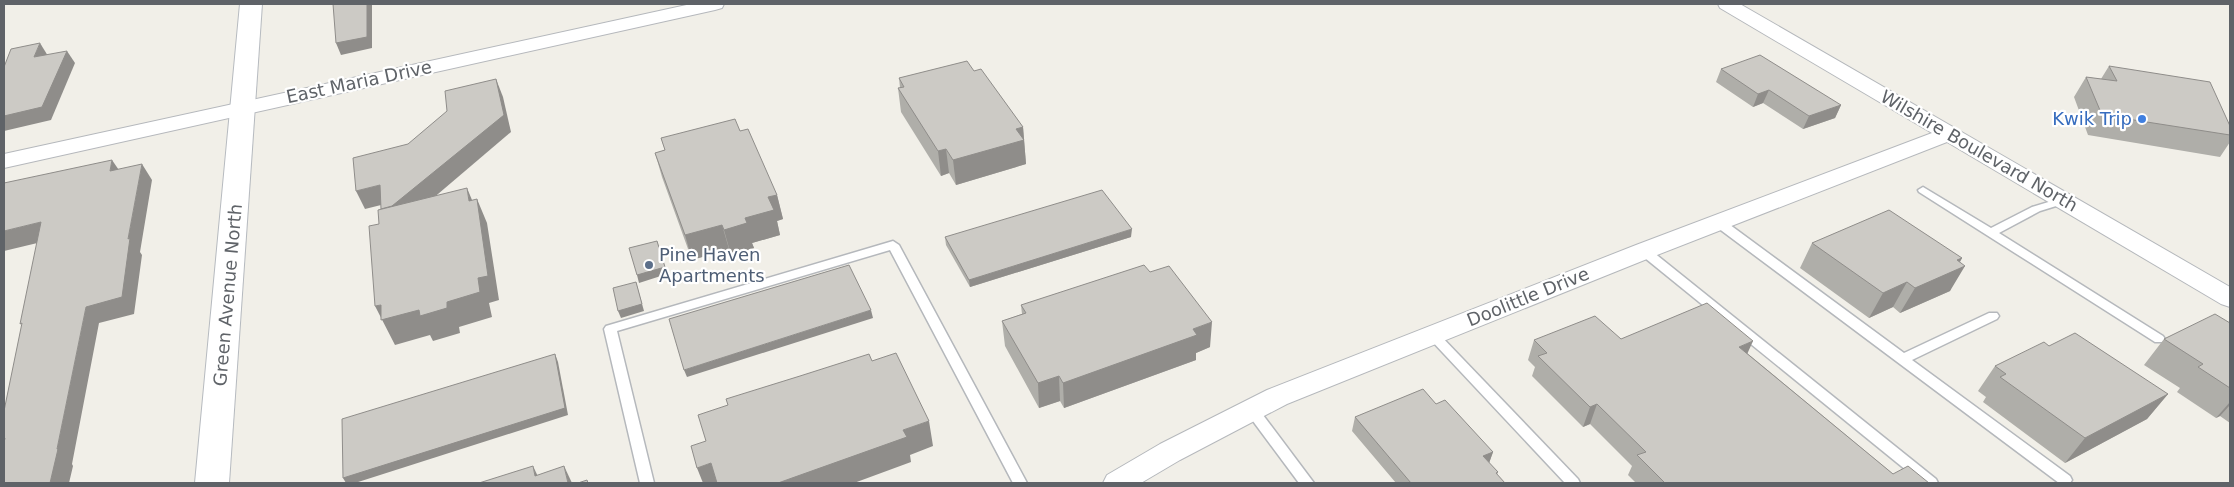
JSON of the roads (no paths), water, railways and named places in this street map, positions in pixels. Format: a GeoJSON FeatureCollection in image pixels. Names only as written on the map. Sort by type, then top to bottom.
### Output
{"type":"FeatureCollection","features":[{"type":"Feature","properties":{"kind":"street","name":"Green Avenue North"},"geometry":{"type":"LineString","coordinates":[[212,483],[251,4]]}},
{"type":"Feature","properties":{"kind":"street","name":"East Maria Drive"},"geometry":{"type":"LineString","coordinates":[[4,161],[715,4]]}},
{"type":"Feature","properties":{"kind":"street","name":"Wilshire Boulevard North"},"geometry":{"type":"LineString","coordinates":[[1726,4],[2065,200],[2230,298]]}},
{"type":"Feature","properties":{"kind":"street","name":"Doolittle Drive"},"geometry":{"type":"LineString","coordinates":[[1117,483],[1170,452],[1277,397],[1644,251],[1948,134]]}},
{"type":"Feature","properties":{"kind":"lane"},"geometry":{"type":"LineString","coordinates":[[1923,190],[2159,340]]}},
{"type":"Feature","properties":{"kind":"lane"},"geometry":{"type":"LineString","coordinates":[[1991,233],[2036,209],[2065,200]]}},
{"type":"Feature","properties":{"kind":"lane"},"geometry":{"type":"LineString","coordinates":[[1718,222],[2065,480]]}},
{"type":"Feature","properties":{"kind":"lane"},"geometry":{"type":"LineString","coordinates":[[647,483],[610,329],[893,245],[1020,483]]}},
{"type":"Feature","properties":{"kind":"lane"},"geometry":{"type":"LineString","coordinates":[[1644,251],[1931,483]]}},
{"type":"Feature","properties":{"kind":"lane"},"geometry":{"type":"LineString","coordinates":[[1903,359],[1993,316]]}},
{"type":"Feature","properties":{"kind":"lane"},"geometry":{"type":"LineString","coordinates":[[1432,335],[1573,483]]}},
{"type":"Feature","properties":{"kind":"lane"},"geometry":{"type":"LineString","coordinates":[[1252,410],[1307,483]]}},
{"type":"Feature","properties":{"kind":"place","name":"Kwik Trip"},"geometry":{"type":"Point","coordinates":[2142,119]}},
{"type":"Feature","properties":{"kind":"place","name":"Pine Haven Apartments"},"geometry":{"type":"Point","coordinates":[649,265]}}]}
